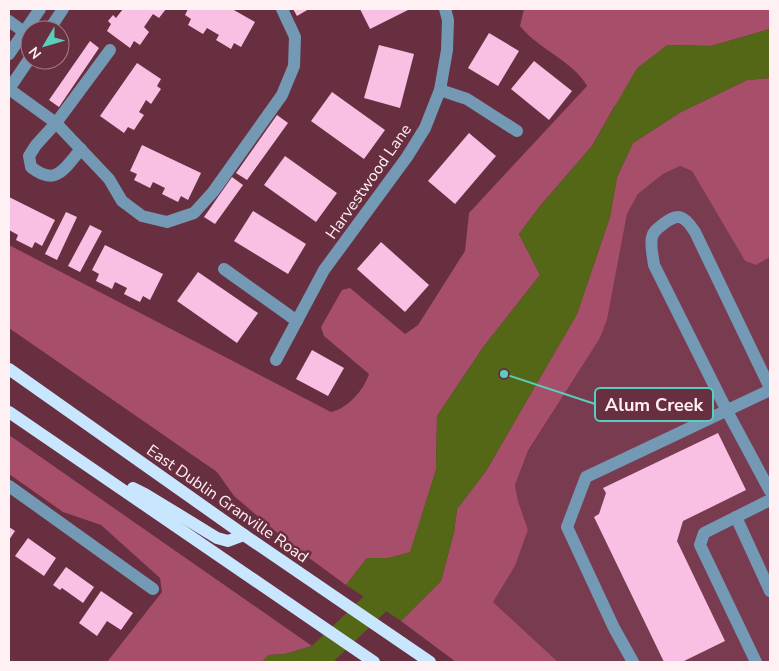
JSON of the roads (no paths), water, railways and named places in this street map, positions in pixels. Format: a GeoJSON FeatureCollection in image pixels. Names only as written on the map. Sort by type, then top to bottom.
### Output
{"type":"FeatureCollection","features":[{"type":"Feature","properties":{"kind":"main road","name":"East Dublin Granville Road"},"geometry":{"type":"LineString","coordinates":[[9,369],[307,579],[430,662]]}},
{"type":"Feature","properties":{"kind":"main road"},"geometry":{"type":"LineString","coordinates":[[9,412],[374,662]]}},
{"type":"Feature","properties":{"kind":"main road"},"geometry":{"type":"LineString","coordinates":[[99,473],[145,494],[217,538],[228,541],[244,535]]}},
{"type":"Feature","properties":{"kind":"street"},"geometry":{"type":"LineString","coordinates":[[32,20],[40,9]]}},
{"type":"Feature","properties":{"kind":"street"},"geometry":{"type":"LineString","coordinates":[[56,20],[63,9]]}},
{"type":"Feature","properties":{"kind":"street"},"geometry":{"type":"LineString","coordinates":[[22,70],[9,89],[56,123],[109,179],[122,201],[142,216],[167,222],[194,213],[213,192],[282,96],[294,66],[294,37],[282,9]]}},
{"type":"Feature","properties":{"kind":"street","name":"Harvestwood Lane"},"geometry":{"type":"LineString","coordinates":[[276,360],[324,270],[407,157],[425,128],[440,90],[447,50],[448,20],[446,9]]}},
{"type":"Feature","properties":{"kind":"street"},"geometry":{"type":"LineString","coordinates":[[9,21],[20,29]]}},
{"type":"Feature","properties":{"kind":"street"},"geometry":{"type":"LineString","coordinates":[[9,54],[20,38]]}},
{"type":"Feature","properties":{"kind":"street"},"geometry":{"type":"LineString","coordinates":[[81,150],[62,171],[52,176],[42,176],[31,167],[29,156],[36,145],[56,123],[110,50]]}},
{"type":"Feature","properties":{"kind":"street"},"geometry":{"type":"LineString","coordinates":[[440,90],[467,99],[517,131]]}},
{"type":"Feature","properties":{"kind":"street"},"geometry":{"type":"LineString","coordinates":[[633,662],[614,628],[567,527],[586,477],[727,411],[770,389],[695,232],[687,220],[680,217],[670,218],[656,230],[651,238],[654,264],[727,411],[770,490]]}},
{"type":"Feature","properties":{"kind":"street"},"geometry":{"type":"LineString","coordinates":[[224,269],[297,321]]}},
{"type":"Feature","properties":{"kind":"street"},"geometry":{"type":"LineString","coordinates":[[9,486],[153,589]]}},
{"type":"Feature","properties":{"kind":"street"},"geometry":{"type":"LineString","coordinates":[[756,662],[700,545],[704,533],[770,500]]}},
{"type":"Feature","properties":{"kind":"street"},"geometry":{"type":"LineString","coordinates":[[736,517],[770,591]]}},
{"type":"Feature","properties":{"kind":"waterway"},"geometry":{"type":"LineString","coordinates":[[314,662],[400,580]]}},
{"type":"Feature","properties":{"kind":"place","name":"Alum Creek"},"geometry":{"type":"Point","coordinates":[504,374]}}]}
